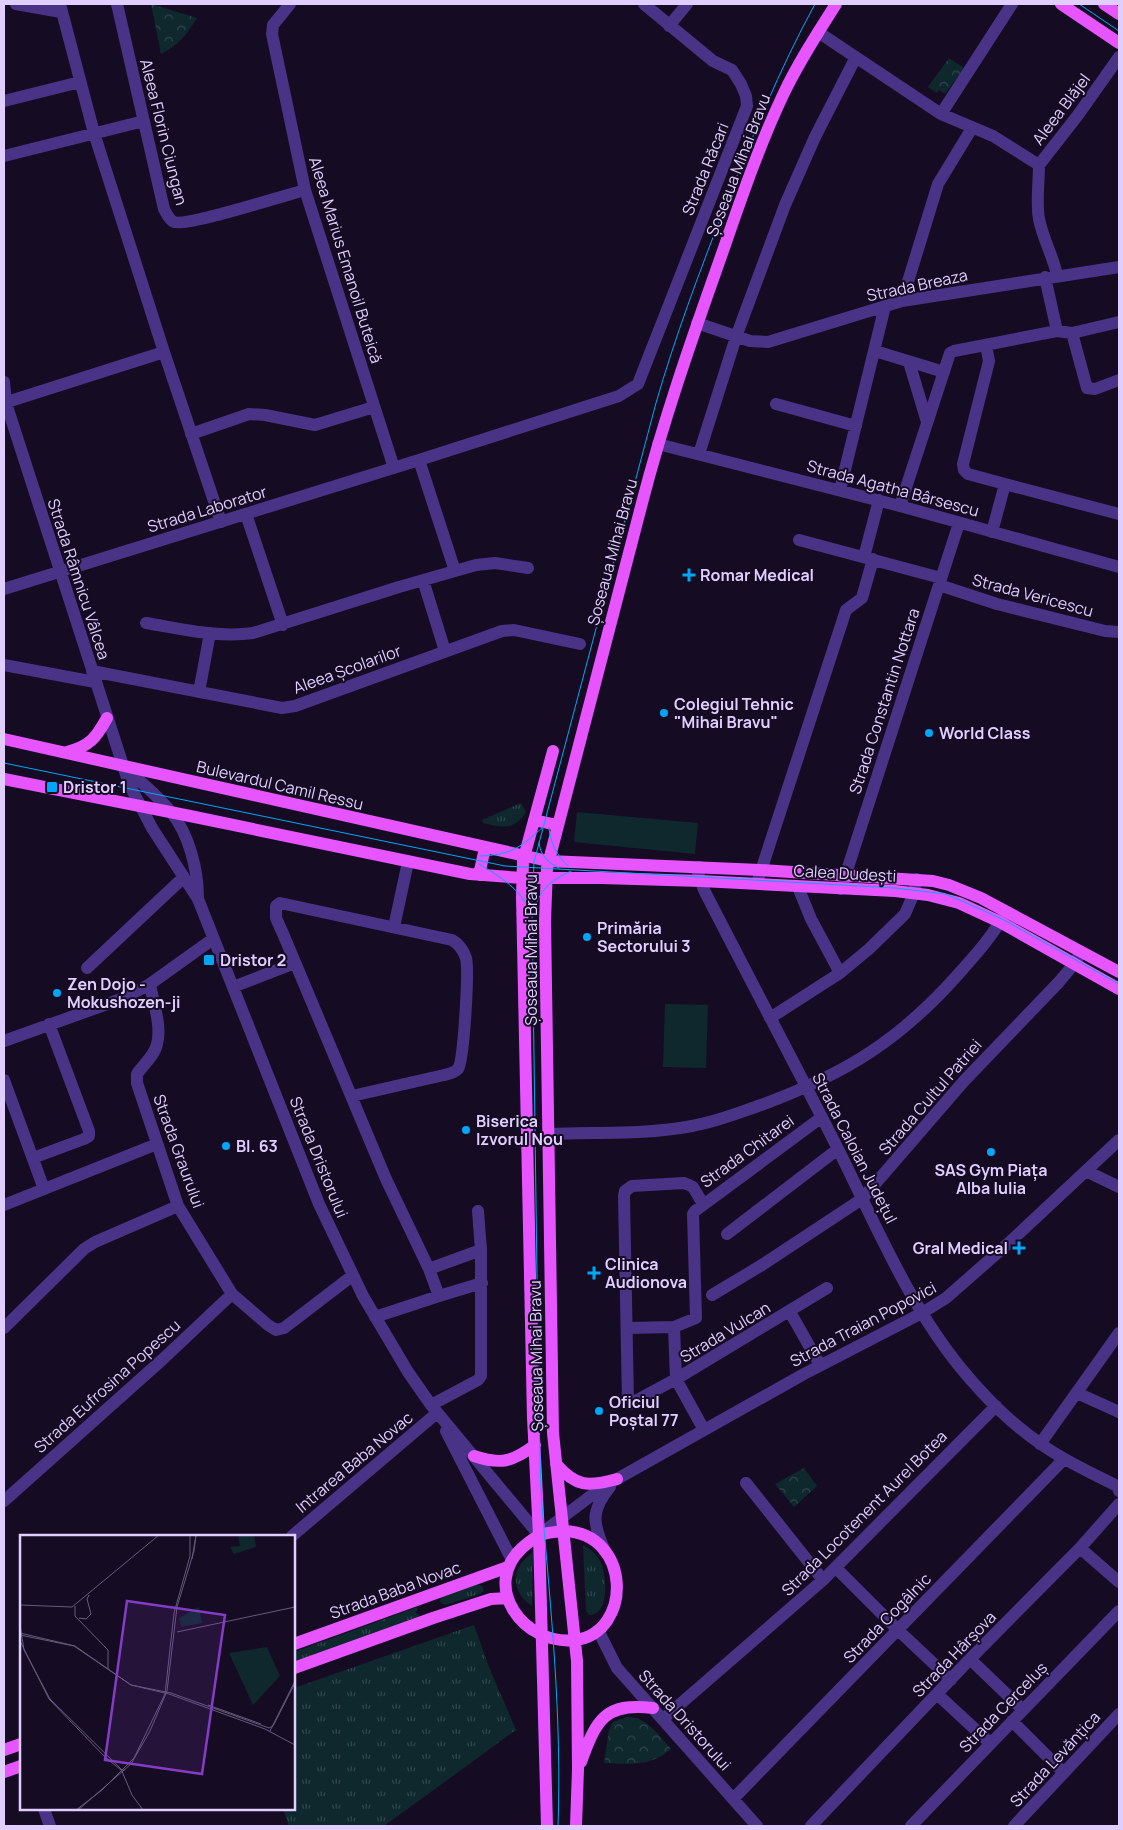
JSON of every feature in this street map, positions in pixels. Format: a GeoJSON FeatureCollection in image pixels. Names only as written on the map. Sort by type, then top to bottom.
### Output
{"type":"FeatureCollection","features":[{"type":"Feature","properties":{"kind":"main road","name":"Șoseaua Mihai Bravu"},"geometry":{"type":"LineString","coordinates":[[576,1826],[578,1769],[577,1661],[552,1420],[546,914],[548,861],[658,444],[697,323],[772,120],[795,71],[836,4]]}},
{"type":"Feature","properties":{"kind":"main road"},"geometry":{"type":"LineString","coordinates":[[1061,4],[1119,43]]}},
{"type":"Feature","properties":{"kind":"main road"},"geometry":{"type":"LineString","coordinates":[[1104,4],[1119,14]]}},
{"type":"Feature","properties":{"kind":"main road"},"geometry":{"type":"LineString","coordinates":[[66,752],[79,749],[93,740],[107,718]]}},
{"type":"Feature","properties":{"kind":"main road","name":"Bulevardul Camil Ressu"},"geometry":{"type":"LineString","coordinates":[[4,739],[548,861]]}},
{"type":"Feature","properties":{"kind":"main road","name":"Șoseaua Mihai Bravu"},"geometry":{"type":"LineString","coordinates":[[548,1826],[535,1445],[522,878],[524,856],[553,751]]}},
{"type":"Feature","properties":{"kind":"main road"},"geometry":{"type":"LineString","coordinates":[[4,779],[479,875],[522,878],[546,877]]}},
{"type":"Feature","properties":{"kind":"main road"},"geometry":{"type":"LineString","coordinates":[[534,820],[557,825]]}},
{"type":"Feature","properties":{"kind":"main road"},"geometry":{"type":"LineString","coordinates":[[479,875],[485,848]]}},
{"type":"Feature","properties":{"kind":"main road","name":"Calea Dudești"},"geometry":{"type":"LineString","coordinates":[[548,861],[760,870],[934,881],[962,890],[1074,964],[1119,989]]}},
{"type":"Feature","properties":{"kind":"main road","name":"Calea Dudești"},"geometry":{"type":"LineString","coordinates":[[546,877],[701,881],[914,893],[946,899],[1003,916],[1119,972]]}},
{"type":"Feature","properties":{"kind":"main road"},"geometry":{"type":"LineString","coordinates":[[522,914],[546,914]]}},
{"type":"Feature","properties":{"kind":"main road"},"geometry":{"type":"LineString","coordinates":[[474,1456],[491,1462],[505,1461],[514,1458],[535,1445]]}},
{"type":"Feature","properties":{"kind":"main road"},"geometry":{"type":"LineString","coordinates":[[556,1464],[576,1482],[588,1485],[617,1479]]}},
{"type":"Feature","properties":{"kind":"main road"},"geometry":{"type":"LineString","coordinates":[[564,1531],[583,1534],[595,1541],[605,1551],[616,1570],[617,1588],[612,1610],[598,1630],[575,1640],[560,1640],[542,1636],[522,1623],[514,1611],[508,1598],[506,1578],[510,1563],[520,1550],[539,1535],[564,1531]]}},
{"type":"Feature","properties":{"kind":"main road","name":"Strada Baba Novac"},"geometry":{"type":"LineString","coordinates":[[295,1644],[510,1563]]}},
{"type":"Feature","properties":{"kind":"main road"},"geometry":{"type":"LineString","coordinates":[[295,1668],[490,1599],[508,1598]]}},
{"type":"Feature","properties":{"kind":"main road"},"geometry":{"type":"LineString","coordinates":[[578,1769],[595,1730],[611,1711],[630,1706],[653,1708]]}},
{"type":"Feature","properties":{"kind":"main road"},"geometry":{"type":"LineString","coordinates":[[4,1750],[20,1745]]}},
{"type":"Feature","properties":{"kind":"main road"},"geometry":{"type":"LineString","coordinates":[[4,1772],[20,1766]]}},
{"type":"Feature","properties":{"kind":"street"},"geometry":{"type":"LineString","coordinates":[[16,4],[60,8],[94,133],[220,522]]}},
{"type":"Feature","properties":{"kind":"street","name":"Aleea Florin Ciungan"},"geometry":{"type":"LineString","coordinates":[[117,4],[164,210],[169,218],[174,222],[200,219],[305,190]]}},
{"type":"Feature","properties":{"kind":"street","name":"Aleea Marius Emanoil Buteică"},"geometry":{"type":"LineString","coordinates":[[290,4],[273,25],[272,34],[305,190],[394,468]]}},
{"type":"Feature","properties":{"kind":"street","name":"Strada Răcari"},"geometry":{"type":"LineString","coordinates":[[638,384],[747,106],[742,84],[732,70],[713,62],[644,4]]}},
{"type":"Feature","properties":{"kind":"street"},"geometry":{"type":"LineString","coordinates":[[669,26],[688,4]]}},
{"type":"Feature","properties":{"kind":"street"},"geometry":{"type":"LineString","coordinates":[[941,114],[1012,4]]}},
{"type":"Feature","properties":{"kind":"street","name":"Aleea Blăjel"},"geometry":{"type":"LineString","coordinates":[[818,32],[941,114],[993,136],[1039,164],[1078,115],[1119,57]]}},
{"type":"Feature","properties":{"kind":"street"},"geometry":{"type":"LineString","coordinates":[[699,454],[736,337],[800,170],[856,57]]}},
{"type":"Feature","properties":{"kind":"street"},"geometry":{"type":"LineString","coordinates":[[4,101],[80,82]]}},
{"type":"Feature","properties":{"kind":"street"},"geometry":{"type":"LineString","coordinates":[[4,156],[144,121]]}},
{"type":"Feature","properties":{"kind":"street"},"geometry":{"type":"LineString","coordinates":[[902,301],[938,184],[972,128]]}},
{"type":"Feature","properties":{"kind":"street"},"geometry":{"type":"LineString","coordinates":[[1039,164],[1039,219],[1046,244],[1052,256],[1051,276],[1057,332]]}},
{"type":"Feature","properties":{"kind":"street","name":"Strada Breaza"},"geometry":{"type":"LineString","coordinates":[[697,323],[750,341],[768,342],[902,301],[1051,276],[1119,267]]}},
{"type":"Feature","properties":{"kind":"street"},"geometry":{"type":"LineString","coordinates":[[840,490],[885,306]]}},
{"type":"Feature","properties":{"kind":"street"},"geometry":{"type":"LineString","coordinates":[[900,506],[950,353],[1057,332],[1072,333],[1119,322]]}},
{"type":"Feature","properties":{"kind":"street"},"geometry":{"type":"LineString","coordinates":[[1072,333],[1087,388],[1095,389],[1119,380]]}},
{"type":"Feature","properties":{"kind":"street"},"geometry":{"type":"LineString","coordinates":[[986,345],[989,361],[963,464],[964,470],[968,474],[1119,514]]}},
{"type":"Feature","properties":{"kind":"street"},"geometry":{"type":"LineString","coordinates":[[875,351],[944,372]]}},
{"type":"Feature","properties":{"kind":"street"},"geometry":{"type":"LineString","coordinates":[[4,403],[164,352]]}},
{"type":"Feature","properties":{"kind":"street"},"geometry":{"type":"LineString","coordinates":[[909,362],[927,422]]}},
{"type":"Feature","properties":{"kind":"street","name":"Strada Râmnicu Vâlcea"},"geometry":{"type":"LineString","coordinates":[[4,382],[4,403],[122,765]]}},
{"type":"Feature","properties":{"kind":"street","name":"Strada Laborator"},"geometry":{"type":"LineString","coordinates":[[4,589],[394,468],[618,396],[638,384]]}},
{"type":"Feature","properties":{"kind":"street"},"geometry":{"type":"LineString","coordinates":[[776,404],[856,426]]}},
{"type":"Feature","properties":{"kind":"street"},"geometry":{"type":"LineString","coordinates":[[191,434],[250,414],[265,415],[315,425],[374,407]]}},
{"type":"Feature","properties":{"kind":"street","name":"Strada Agatha Bârsescu"},"geometry":{"type":"LineString","coordinates":[[658,444],[879,500],[1119,567]]}},
{"type":"Feature","properties":{"kind":"street"},"geometry":{"type":"LineString","coordinates":[[419,460],[455,570]]}},
{"type":"Feature","properties":{"kind":"street"},"geometry":{"type":"LineString","coordinates":[[992,532],[1005,484]]}},
{"type":"Feature","properties":{"kind":"street"},"geometry":{"type":"LineString","coordinates":[[758,885],[760,870],[846,610],[862,598],[879,500]]}},
{"type":"Feature","properties":{"kind":"street"},"geometry":{"type":"LineString","coordinates":[[246,514],[283,625]]}},
{"type":"Feature","properties":{"kind":"street","name":"Strada Constantin Nottara"},"geometry":{"type":"LineString","coordinates":[[840,889],[959,523]]}},
{"type":"Feature","properties":{"kind":"street","name":"Strada Vericescu"},"geometry":{"type":"LineString","coordinates":[[799,540],[869,558],[997,604],[1105,631],[1119,632]]}},
{"type":"Feature","properties":{"kind":"street"},"geometry":{"type":"LineString","coordinates":[[146,623],[234,636],[283,625],[476,565],[495,563],[528,568]]}},
{"type":"Feature","properties":{"kind":"street"},"geometry":{"type":"LineString","coordinates":[[423,580],[445,651]]}},
{"type":"Feature","properties":{"kind":"street","name":"Aleea Școlarilor"},"geometry":{"type":"LineString","coordinates":[[4,665],[199,692],[282,708],[508,630],[580,644]]}},
{"type":"Feature","properties":{"kind":"street"},"geometry":{"type":"LineString","coordinates":[[199,692],[210,633]]}},
{"type":"Feature","properties":{"kind":"street","name":"Strada Dristorului"},"geometry":{"type":"LineString","coordinates":[[122,765],[129,784],[152,828],[198,899],[319,1204],[352,1276],[408,1372],[434,1409],[539,1535]]}},
{"type":"Feature","properties":{"kind":"street","name":"Strada Dristorului"},"geometry":{"type":"LineString","coordinates":[[122,765],[149,788],[172,812],[188,844],[196,871],[198,899]]}},
{"type":"Feature","properties":{"kind":"street"},"geometry":{"type":"LineString","coordinates":[[394,927],[408,862]]}},
{"type":"Feature","properties":{"kind":"street","name":"Strada Caloian Județul"},"geometry":{"type":"LineString","coordinates":[[699,867],[701,881],[910,1294],[932,1330],[965,1373],[996,1406],[1040,1444],[1119,1488]]}},
{"type":"Feature","properties":{"kind":"street"},"geometry":{"type":"LineString","coordinates":[[87,968],[184,877]]}},
{"type":"Feature","properties":{"kind":"street"},"geometry":{"type":"LineString","coordinates":[[770,1018],[840,973],[869,949],[905,914],[914,893],[917,879]]}},
{"type":"Feature","properties":{"kind":"street"},"geometry":{"type":"LineString","coordinates":[[798,887],[811,919],[840,973]]}},
{"type":"Feature","properties":{"kind":"street"},"geometry":{"type":"LineString","coordinates":[[352,1096],[452,1073],[458,1068],[461,1059],[467,968],[464,952],[459,944],[452,940],[280,903],[276,906],[276,918],[402,1215],[428,1269],[438,1296]]}},
{"type":"Feature","properties":{"kind":"street"},"geometry":{"type":"LineString","coordinates":[[549,1134],[657,1131],[690,1127],[734,1115],[807,1088],[871,1053],[918,1016],[944,991],[972,959],[1003,916]]}},
{"type":"Feature","properties":{"kind":"street"},"geometry":{"type":"LineString","coordinates":[[4,1041],[124,998],[150,984],[213,939]]}},
{"type":"Feature","properties":{"kind":"street","name":"Strada Cultul Patriei"},"geometry":{"type":"LineString","coordinates":[[712,1295],[862,1199],[964,1081],[1074,964],[1081,952]]}},
{"type":"Feature","properties":{"kind":"street"},"geometry":{"type":"LineString","coordinates":[[233,988],[295,963]]}},
{"type":"Feature","properties":{"kind":"street","name":"Strada Graurului"},"geometry":{"type":"LineString","coordinates":[[150,984],[158,1027],[157,1044],[152,1054],[136,1074],[136,1080],[178,1206],[232,1294],[276,1330],[284,1328],[352,1276]]}},
{"type":"Feature","properties":{"kind":"street"},"geometry":{"type":"LineString","coordinates":[[33,1158],[89,1136],[89,1131],[49,1024]]}},
{"type":"Feature","properties":{"kind":"street"},"geometry":{"type":"LineString","coordinates":[[4,1080],[44,1189]]}},
{"type":"Feature","properties":{"kind":"street","name":"Strada Chitarei"},"geometry":{"type":"LineString","coordinates":[[693,1214],[703,1204],[822,1117]]}},
{"type":"Feature","properties":{"kind":"street","name":"Strada Traian Popovici"},"geometry":{"type":"LineString","coordinates":[[539,1535],[596,1492],[617,1479],[820,1365],[922,1313],[959,1288],[1119,1140]]}},
{"type":"Feature","properties":{"kind":"street"},"geometry":{"type":"LineString","coordinates":[[4,1205],[157,1144]]}},
{"type":"Feature","properties":{"kind":"street"},"geometry":{"type":"LineString","coordinates":[[727,1234],[838,1149]]}},
{"type":"Feature","properties":{"kind":"street"},"geometry":{"type":"LineString","coordinates":[[1086,1171],[1119,1187]]}},
{"type":"Feature","properties":{"kind":"street"},"geometry":{"type":"LineString","coordinates":[[627,1328],[624,1196],[626,1191],[632,1186],[684,1184],[693,1187],[703,1204]]}},
{"type":"Feature","properties":{"kind":"street"},"geometry":{"type":"LineString","coordinates":[[4,1328],[84,1249],[95,1242],[178,1206]]}},
{"type":"Feature","properties":{"kind":"street"},"geometry":{"type":"LineString","coordinates":[[375,1317],[482,1283],[478,1211]]}},
{"type":"Feature","properties":{"kind":"street","name":"Strada Vulcan"},"geometry":{"type":"LineString","coordinates":[[693,1214],[696,1318],[674,1327],[627,1328],[628,1402],[630,1404],[790,1312],[827,1288]]}},
{"type":"Feature","properties":{"kind":"street"},"geometry":{"type":"LineString","coordinates":[[428,1269],[481,1250]]}},
{"type":"Feature","properties":{"kind":"street","name":"Intrarea Baba Novac"},"geometry":{"type":"LineString","coordinates":[[293,1535],[434,1409],[478,1380],[481,1376],[482,1283]]}},
{"type":"Feature","properties":{"kind":"street","name":"Strada Eufrosina Popescu"},"geometry":{"type":"LineString","coordinates":[[4,1501],[156,1366],[232,1294]]}},
{"type":"Feature","properties":{"kind":"street","name":"Strada Vulcan"},"geometry":{"type":"LineString","coordinates":[[790,1312],[820,1365]]}},
{"type":"Feature","properties":{"kind":"street","name":"Strada Vulcan"},"geometry":{"type":"LineString","coordinates":[[674,1327],[676,1379],[704,1430]]}},
{"type":"Feature","properties":{"kind":"street"},"geometry":{"type":"LineString","coordinates":[[1040,1444],[1119,1332]]}},
{"type":"Feature","properties":{"kind":"street"},"geometry":{"type":"LineString","coordinates":[[1077,1393],[1119,1412]]}},
{"type":"Feature","properties":{"kind":"street","name":"Strada Locotenent Aurel Botea"},"geometry":{"type":"LineString","coordinates":[[663,1719],[836,1568],[996,1406]]}},
{"type":"Feature","properties":{"kind":"street","name":"Strada Dristorului"},"geometry":{"type":"LineString","coordinates":[[434,1409],[510,1563]]}},
{"type":"Feature","properties":{"kind":"street","name":"Strada Cogâlnic"},"geometry":{"type":"LineString","coordinates":[[733,1799],[1064,1459]]}},
{"type":"Feature","properties":{"kind":"street","name":"Strada Traian Popovici"},"geometry":{"type":"LineString","coordinates":[[605,1551],[595,1525],[595,1515],[597,1505],[617,1479]]}},
{"type":"Feature","properties":{"kind":"street"},"geometry":{"type":"LineString","coordinates":[[746,1484],[823,1580]]}},
{"type":"Feature","properties":{"kind":"street","name":"Strada Traian Popovici"},"geometry":{"type":"LineString","coordinates":[[564,1531],[596,1492]]}},
{"type":"Feature","properties":{"kind":"street","name":"Strada Hârșova"},"geometry":{"type":"LineString","coordinates":[[811,1826],[970,1659],[1080,1548],[1119,1504]]}},
{"type":"Feature","properties":{"kind":"street"},"geometry":{"type":"LineString","coordinates":[[1080,1548],[1119,1582]]}},
{"type":"Feature","properties":{"kind":"street"},"geometry":{"type":"LineString","coordinates":[[836,1568],[951,1680]]}},
{"type":"Feature","properties":{"kind":"street","name":"Strada Cerceluș"},"geometry":{"type":"LineString","coordinates":[[911,1826],[1119,1611]]}},
{"type":"Feature","properties":{"kind":"street","name":"Strada Dristorului"},"geometry":{"type":"LineString","coordinates":[[598,1630],[617,1668],[757,1826]]}},
{"type":"Feature","properties":{"kind":"street"},"geometry":{"type":"LineString","coordinates":[[970,1659],[1023,1710]]}},
{"type":"Feature","properties":{"kind":"street"},"geometry":{"type":"LineString","coordinates":[[937,1694],[990,1743]]}},
{"type":"Feature","properties":{"kind":"street","name":"Strada Levănțica"},"geometry":{"type":"LineString","coordinates":[[1014,1826],[1119,1714]]}},
{"type":"Feature","properties":{"kind":"street"},"geometry":{"type":"LineString","coordinates":[[1012,1721],[1064,1773]]}},
{"type":"Feature","properties":{"kind":"street"},"geometry":{"type":"LineString","coordinates":[[44,1810],[50,1826]]}},
{"type":"Feature","properties":{"kind":"green space"},"geometry":{"type":"Polygon","coordinates":[[[151,4],[197,18],[182,39],[161,54],[151,4]]]}},
{"type":"Feature","properties":{"kind":"green space"},"geometry":{"type":"Polygon","coordinates":[[[949,58],[964,68],[945,94],[939,90],[937,93],[928,87],[949,58]]]}},
{"type":"Feature","properties":{"kind":"green space"},"geometry":{"type":"Polygon","coordinates":[[[521,803],[526,812],[513,825],[496,826],[483,823],[482,820],[521,803]]]}},
{"type":"Feature","properties":{"kind":"green space"},"geometry":{"type":"Polygon","coordinates":[[[577,812],[698,823],[695,854],[574,842],[577,812]]]}},
{"type":"Feature","properties":{"kind":"green space"},"geometry":{"type":"Polygon","coordinates":[[[665,1004],[708,1005],[706,1068],[663,1067],[665,1004]]]}},
{"type":"Feature","properties":{"kind":"green space"},"geometry":{"type":"Polygon","coordinates":[[[804,1468],[817,1486],[794,1507],[775,1484],[804,1468]]]}},
{"type":"Feature","properties":{"kind":"green space"},"geometry":{"type":"Polygon","coordinates":[[[583,1545],[598,1558],[602,1567],[605,1584],[604,1601],[601,1608],[596,1613],[589,1615],[586,1611],[583,1545]]]}},
{"type":"Feature","properties":{"kind":"green space"},"geometry":{"type":"Polygon","coordinates":[[[533,1552],[532,1606],[520,1594],[516,1578],[520,1565],[533,1552]]]}},
{"type":"Feature","properties":{"kind":"green space"},"geometry":{"type":"Polygon","coordinates":[[[477,1584],[482,1586],[484,1591],[445,1605],[440,1602],[441,1597],[477,1584]]]}},
{"type":"Feature","properties":{"kind":"green space"},"geometry":{"type":"Polygon","coordinates":[[[418,1607],[416,1613],[420,1616],[295,1662],[295,1652],[418,1607]]]}},
{"type":"Feature","properties":{"kind":"green space"},"geometry":{"type":"Polygon","coordinates":[[[474,1625],[489,1667],[516,1730],[384,1826],[289,1826],[283,1810],[295,1810],[295,1688],[474,1625]]]}},
{"type":"Feature","properties":{"kind":"green space"},"geometry":{"type":"Polygon","coordinates":[[[627,1717],[647,1723],[671,1749],[648,1762],[631,1764],[604,1763],[609,1730],[613,1722],[627,1717]]]}},
{"type":"Feature","properties":{"kind":"tram line"},"geometry":{"type":"LineString","coordinates":[[558,1826],[557,1705],[540,1474],[532,909],[534,862],[656,403],[671,354],[755,131],[789,54],[815,4]]}},
{"type":"Feature","properties":{"kind":"tram line"},"geometry":{"type":"LineString","coordinates":[[1079,4],[1119,31]]}},
{"type":"Feature","properties":{"kind":"tram line"},"geometry":{"type":"LineString","coordinates":[[4,763],[505,866],[895,888],[945,894],[1002,919],[1119,984]]}},
{"type":"Feature","properties":{"kind":"tram line"},"geometry":{"type":"LineString","coordinates":[[480,856],[500,854],[514,849],[543,827]]}},
{"type":"Feature","properties":{"kind":"tram line"},"geometry":{"type":"LineString","coordinates":[[549,828],[555,849],[568,866]]}},
{"type":"Feature","properties":{"kind":"tram line"},"geometry":{"type":"LineString","coordinates":[[539,842],[545,858],[559,868]]}},
{"type":"Feature","properties":{"kind":"tram line"},"geometry":{"type":"LineString","coordinates":[[479,864],[516,890],[531,912]]}},
{"type":"Feature","properties":{"kind":"tram line"},"geometry":{"type":"LineString","coordinates":[[536,904],[542,892],[550,884],[571,871]]}},
{"type":"Feature","properties":{"kind":"place","name":"Romar Medical"},"geometry":{"type":"Point","coordinates":[689,575]}},
{"type":"Feature","properties":{"kind":"place","name":"Colegiul Tehnic \"Mihai Bravu\""},"geometry":{"type":"Point","coordinates":[664,713]}},
{"type":"Feature","properties":{"kind":"place","name":"World Class"},"geometry":{"type":"Point","coordinates":[929,733]}},
{"type":"Feature","properties":{"kind":"place","name":"Dristor 1"},"geometry":{"type":"Point","coordinates":[52,787]}},
{"type":"Feature","properties":{"kind":"place","name":"Primăria Sectorului 3"},"geometry":{"type":"Point","coordinates":[587,937]}},
{"type":"Feature","properties":{"kind":"place","name":"Dristor 2"},"geometry":{"type":"Point","coordinates":[209,960]}},
{"type":"Feature","properties":{"kind":"place","name":"Zen Dojo - Mokushozen-ji"},"geometry":{"type":"Point","coordinates":[57,993]}},
{"type":"Feature","properties":{"kind":"place","name":"Biserica Izvorul Nou"},"geometry":{"type":"Point","coordinates":[466,1130]}},
{"type":"Feature","properties":{"kind":"place","name":"Bl. 63"},"geometry":{"type":"Point","coordinates":[226,1146]}},
{"type":"Feature","properties":{"kind":"place","name":"SAS Gym Piața Alba Iulia"},"geometry":{"type":"Point","coordinates":[991,1152]}},
{"type":"Feature","properties":{"kind":"place","name":"Gral Medical"},"geometry":{"type":"Point","coordinates":[1019,1248]}},
{"type":"Feature","properties":{"kind":"place","name":"Clinica Audionova"},"geometry":{"type":"Point","coordinates":[594,1273]}},
{"type":"Feature","properties":{"kind":"place","name":"Oficiul Poștal 77"},"geometry":{"type":"Point","coordinates":[599,1411]}}]}
